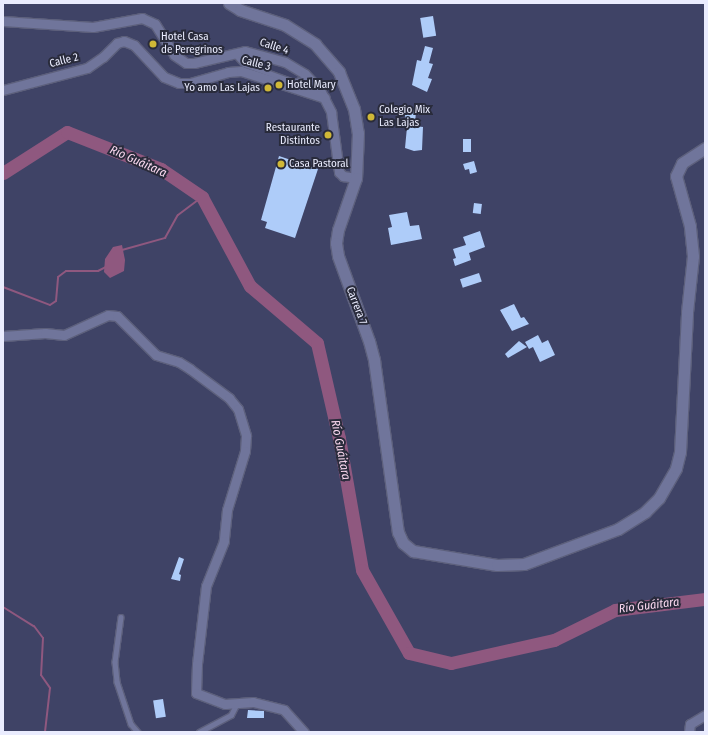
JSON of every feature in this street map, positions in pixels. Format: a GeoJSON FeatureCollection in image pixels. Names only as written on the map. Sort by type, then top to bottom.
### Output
{"type":"FeatureCollection","features":[{"type":"Feature","properties":{"kind":"street","name":"Carrera 7"},"geometry":{"type":"LineString","coordinates":[[229,3],[240,10],[285,24],[301,33],[331,61],[342,78],[354,109],[358,133],[356,178],[338,230],[336,243],[340,262],[374,360],[398,532],[403,543],[413,551],[427,555],[497,565],[524,564],[618,529],[645,512],[658,498],[676,468],[682,434],[687,312],[693,256],[690,226],[676,176],[682,163],[705,148]]}},
{"type":"Feature","properties":{"kind":"street","name":"Calle 4"},"geometry":{"type":"LineString","coordinates":[[3,21],[93,27],[134,18],[148,20],[162,30],[174,54],[180,60],[194,63],[234,52],[256,52],[275,57],[308,77],[324,98]]}},
{"type":"Feature","properties":{"kind":"street","name":"Calle 3"},"geometry":{"type":"LineString","coordinates":[[124,41],[134,45],[156,71],[175,82],[190,83],[228,72],[241,71],[324,98]]}},
{"type":"Feature","properties":{"kind":"street","name":"Calle 2"},"geometry":{"type":"LineString","coordinates":[[3,90],[87,68],[104,57],[117,43],[124,41]]}},
{"type":"Feature","properties":{"kind":"street"},"geometry":{"type":"LineString","coordinates":[[324,98],[334,131],[334,152],[338,172],[342,176],[356,178]]}},
{"type":"Feature","properties":{"kind":"street"},"geometry":{"type":"LineString","coordinates":[[3,336],[45,333],[64,335],[108,315],[117,316],[156,355],[179,362],[190,369],[229,398],[238,409],[246,436],[245,451],[227,510],[224,541],[206,586],[197,664],[196,693],[225,704],[252,702],[284,710],[304,732]]}},
{"type":"Feature","properties":{"kind":"street"},"geometry":{"type":"LineString","coordinates":[[689,732],[690,724],[705,715]]}},
{"type":"Feature","properties":{"kind":"lane"},"geometry":{"type":"LineString","coordinates":[[234,52],[244,64],[294,82],[308,77]]}},
{"type":"Feature","properties":{"kind":"lane"},"geometry":{"type":"LineString","coordinates":[[121,617],[115,662],[117,682],[131,724],[138,732]]}},
{"type":"Feature","properties":{"kind":"lane"},"geometry":{"type":"LineString","coordinates":[[199,732],[230,715],[237,703]]}},
{"type":"Feature","properties":{"kind":"shaded area"},"geometry":{"type":"Polygon","coordinates":[[[122,245],[125,260],[124,271],[110,278],[104,272],[105,259],[113,247],[122,245]]]}},
{"type":"Feature","properties":{"kind":"building"},"geometry":{"type":"Polygon","coordinates":[[[433,16],[436,36],[423,38],[420,18],[433,16]]]}},
{"type":"Feature","properties":{"kind":"building"},"geometry":{"type":"Polygon","coordinates":[[[425,46],[433,48],[429,63],[433,64],[428,78],[432,79],[427,92],[412,85],[417,60],[421,61],[425,46]]]}},
{"type":"Feature","properties":{"kind":"building"},"geometry":{"type":"Polygon","coordinates":[[[404,109],[416,110],[415,126],[423,127],[422,150],[414,151],[405,148],[407,127],[404,109]]]}},
{"type":"Feature","properties":{"kind":"building"},"geometry":{"type":"Polygon","coordinates":[[[463,139],[471,139],[471,152],[463,152],[463,139]]]}},
{"type":"Feature","properties":{"kind":"building"},"geometry":{"type":"Polygon","coordinates":[[[279,156],[318,169],[295,238],[265,228],[267,222],[261,220],[279,156]]]}},
{"type":"Feature","properties":{"kind":"building"},"geometry":{"type":"Polygon","coordinates":[[[474,161],[477,172],[470,174],[469,169],[465,170],[463,164],[474,161]]]}},
{"type":"Feature","properties":{"kind":"building"},"geometry":{"type":"Polygon","coordinates":[[[474,203],[482,204],[481,214],[473,213],[474,203]]]}},
{"type":"Feature","properties":{"kind":"building"},"geometry":{"type":"Polygon","coordinates":[[[407,212],[410,226],[419,225],[422,239],[391,245],[388,228],[392,227],[389,215],[407,212]]]}},
{"type":"Feature","properties":{"kind":"building"},"geometry":{"type":"Polygon","coordinates":[[[480,231],[485,247],[469,253],[471,260],[455,266],[453,259],[456,258],[453,249],[466,245],[463,237],[480,231]]]}},
{"type":"Feature","properties":{"kind":"building"},"geometry":{"type":"Polygon","coordinates":[[[479,273],[482,282],[463,288],[460,279],[479,273]]]}},
{"type":"Feature","properties":{"kind":"building"},"geometry":{"type":"Polygon","coordinates":[[[514,304],[521,318],[524,317],[529,324],[512,331],[500,310],[514,304]]]}},
{"type":"Feature","properties":{"kind":"building"},"geometry":{"type":"Polygon","coordinates":[[[538,335],[542,343],[548,340],[555,355],[540,362],[533,347],[529,349],[525,342],[538,335]]]}},
{"type":"Feature","properties":{"kind":"building"},"geometry":{"type":"Polygon","coordinates":[[[519,341],[527,347],[508,358],[505,354],[519,341]]]}},
{"type":"Feature","properties":{"kind":"building"},"geometry":{"type":"Polygon","coordinates":[[[179,557],[184,559],[179,574],[181,575],[180,581],[171,579],[179,557]]]}},
{"type":"Feature","properties":{"kind":"building"},"geometry":{"type":"Polygon","coordinates":[[[163,699],[166,717],[156,718],[153,701],[163,699]]]}},
{"type":"Feature","properties":{"kind":"building"},"geometry":{"type":"Polygon","coordinates":[[[248,710],[264,711],[264,718],[247,718],[248,710]]]}},
{"type":"Feature","properties":{"kind":"waterway","name":"Río Guáitara"},"geometry":{"type":"LineString","coordinates":[[3,173],[67,132],[161,169],[202,197],[250,286],[317,343],[339,438],[362,570],[409,653],[451,663],[554,640],[615,610],[705,599]]}},
{"type":"Feature","properties":{"kind":"waterway"},"geometry":{"type":"LineString","coordinates":[[122,250],[165,238],[178,215],[202,197]]}},
{"type":"Feature","properties":{"kind":"waterway"},"geometry":{"type":"LineString","coordinates":[[3,287],[50,305],[56,301],[58,277],[66,271],[98,271],[106,267]]}},
{"type":"Feature","properties":{"kind":"waterway"},"geometry":{"type":"LineString","coordinates":[[3,607],[34,626],[43,638],[41,675],[50,688],[45,732]]}},
{"type":"Feature","properties":{"kind":"place","name":"Hotel Casa de Peregrinos"},"geometry":{"type":"Point","coordinates":[153,44]}},
{"type":"Feature","properties":{"kind":"place","name":"Hotel Mary"},"geometry":{"type":"Point","coordinates":[279,85]}},
{"type":"Feature","properties":{"kind":"place","name":"Yo amo Las Lajas"},"geometry":{"type":"Point","coordinates":[268,88]}},
{"type":"Feature","properties":{"kind":"place","name":"Colegio Mix Las Lajas"},"geometry":{"type":"Point","coordinates":[371,117]}},
{"type":"Feature","properties":{"kind":"place","name":"Restaurante Distintos"},"geometry":{"type":"Point","coordinates":[328,135]}},
{"type":"Feature","properties":{"kind":"place","name":"Casa Pastoral"},"geometry":{"type":"Point","coordinates":[281,164]}}]}
